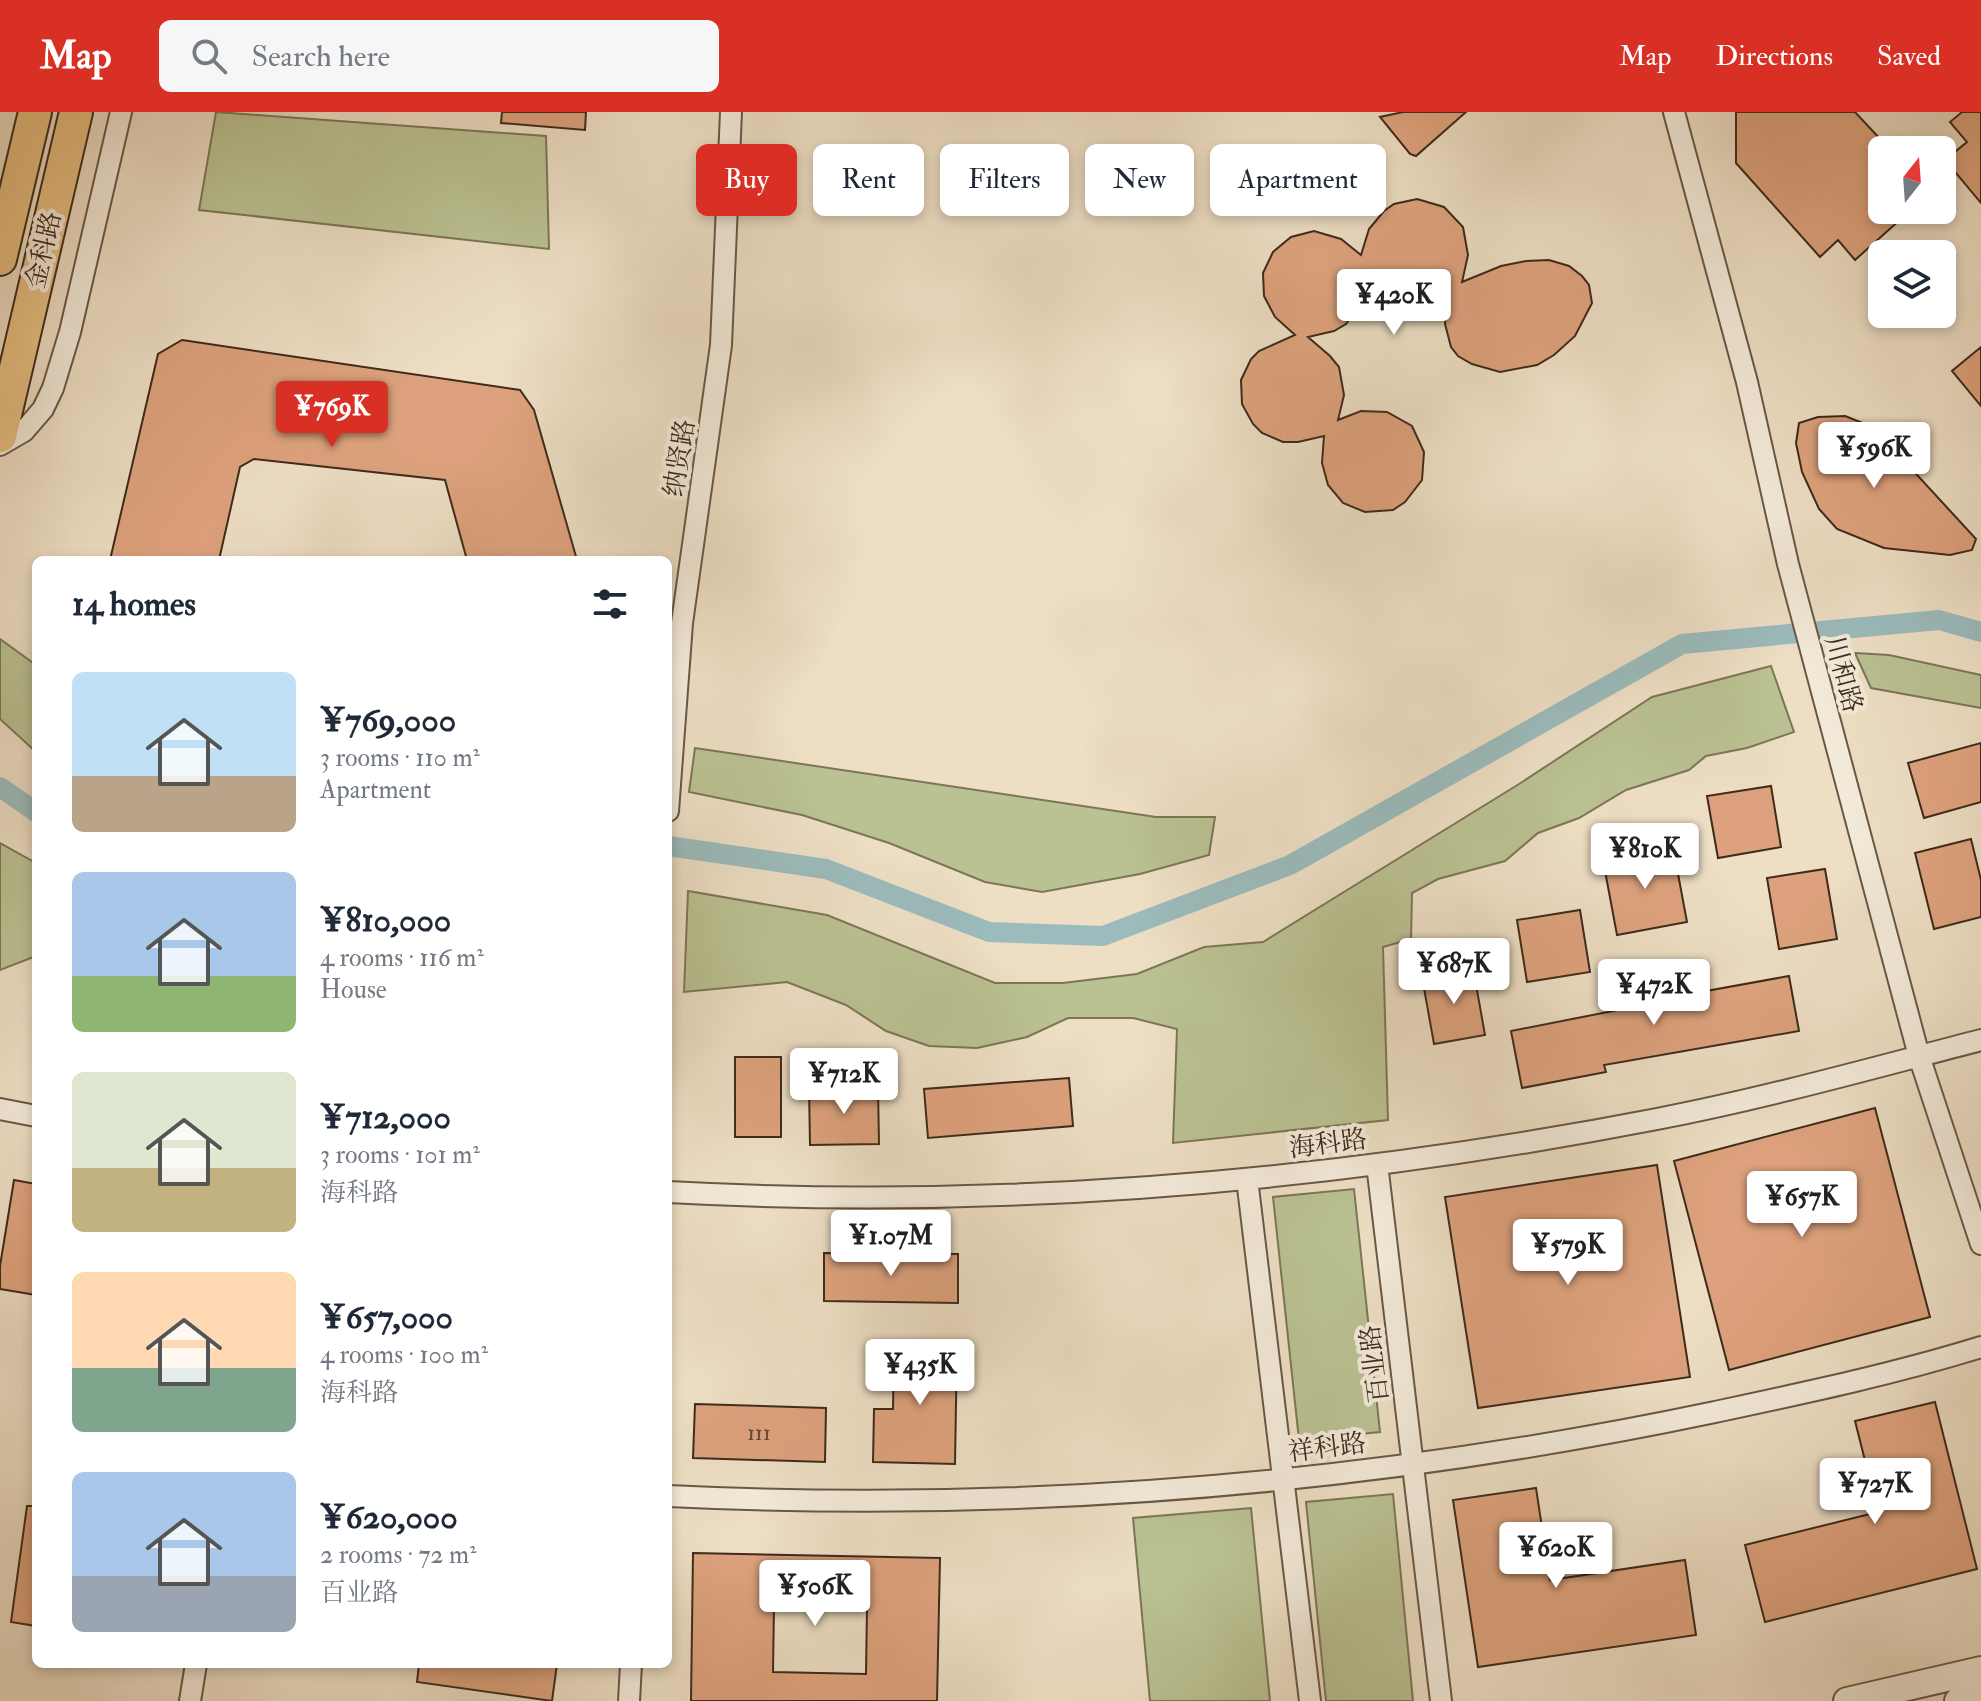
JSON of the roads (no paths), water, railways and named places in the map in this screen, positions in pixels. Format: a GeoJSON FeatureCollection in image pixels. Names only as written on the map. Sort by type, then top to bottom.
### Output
{"type":"FeatureCollection","features":[{"type":"Feature","properties":{"kind":"main road","name":"金科路"},"geometry":{"type":"LineString","coordinates":[[0,259],[35,112]]}},
{"type":"Feature","properties":{"kind":"main road","name":"金科路"},"geometry":{"type":"LineString","coordinates":[[0,436],[76,112]]}},
{"type":"Feature","properties":{"kind":"street"},"geometry":{"type":"LineString","coordinates":[[0,445],[24,431],[43,409],[53,388],[70,332],[121,112]]}},
{"type":"Feature","properties":{"kind":"street","name":"纳贤路"},"geometry":{"type":"LineString","coordinates":[[672,743],[682,623],[721,345],[731,112]]}},
{"type":"Feature","properties":{"kind":"street","name":"川和路"},"geometry":{"type":"LineString","coordinates":[[1674,112],[1747,382],[1788,564],[1919,1056],[1981,1244]]}},
{"type":"Feature","properties":{"kind":"street","name":"海科路"},"geometry":{"type":"LineString","coordinates":[[672,1192],[876,1198],[1096,1191],[1247,1179],[1377,1164],[1531,1142],[1658,1119],[1801,1088],[1981,1040]]}},
{"type":"Feature","properties":{"kind":"street"},"geometry":{"type":"LineString","coordinates":[[0,1109],[32,1115]]}},
{"type":"Feature","properties":{"kind":"street","name":"百业路"},"geometry":{"type":"LineString","coordinates":[[1377,1164],[1441,1701]]}},
{"type":"Feature","properties":{"kind":"street"},"geometry":{"type":"LineString","coordinates":[[1247,1179],[1310,1701]]}},
{"type":"Feature","properties":{"kind":"street","name":"祥科路"},"geometry":{"type":"LineString","coordinates":[[672,1496],[835,1501],[987,1499],[1283,1479],[1413,1464],[1643,1427],[1792,1395],[1981,1347]]}},
{"type":"Feature","properties":{"kind":"street"},"geometry":{"type":"LineString","coordinates":[[190,1701],[195,1668]]}},
{"type":"Feature","properties":{"kind":"street"},"geometry":{"type":"LineString","coordinates":[[629,1701],[631,1668]]}},
{"type":"Feature","properties":{"kind":"street"},"geometry":{"type":"LineString","coordinates":[[1847,1701],[1981,1670]]}},
{"type":"Feature","properties":{"kind":"street"},"geometry":{"type":"LineString","coordinates":[[1958,1701],[1981,1695]]}},
{"type":"Feature","properties":{"kind":"waterway"},"geometry":{"type":"LineString","coordinates":[[672,847],[826,869],[989,932],[1103,936],[1290,865],[1682,644],[1939,620],[1981,632]]}},
{"type":"Feature","properties":{"kind":"waterway"},"geometry":{"type":"LineString","coordinates":[[0,787],[32,809]]}}]}
